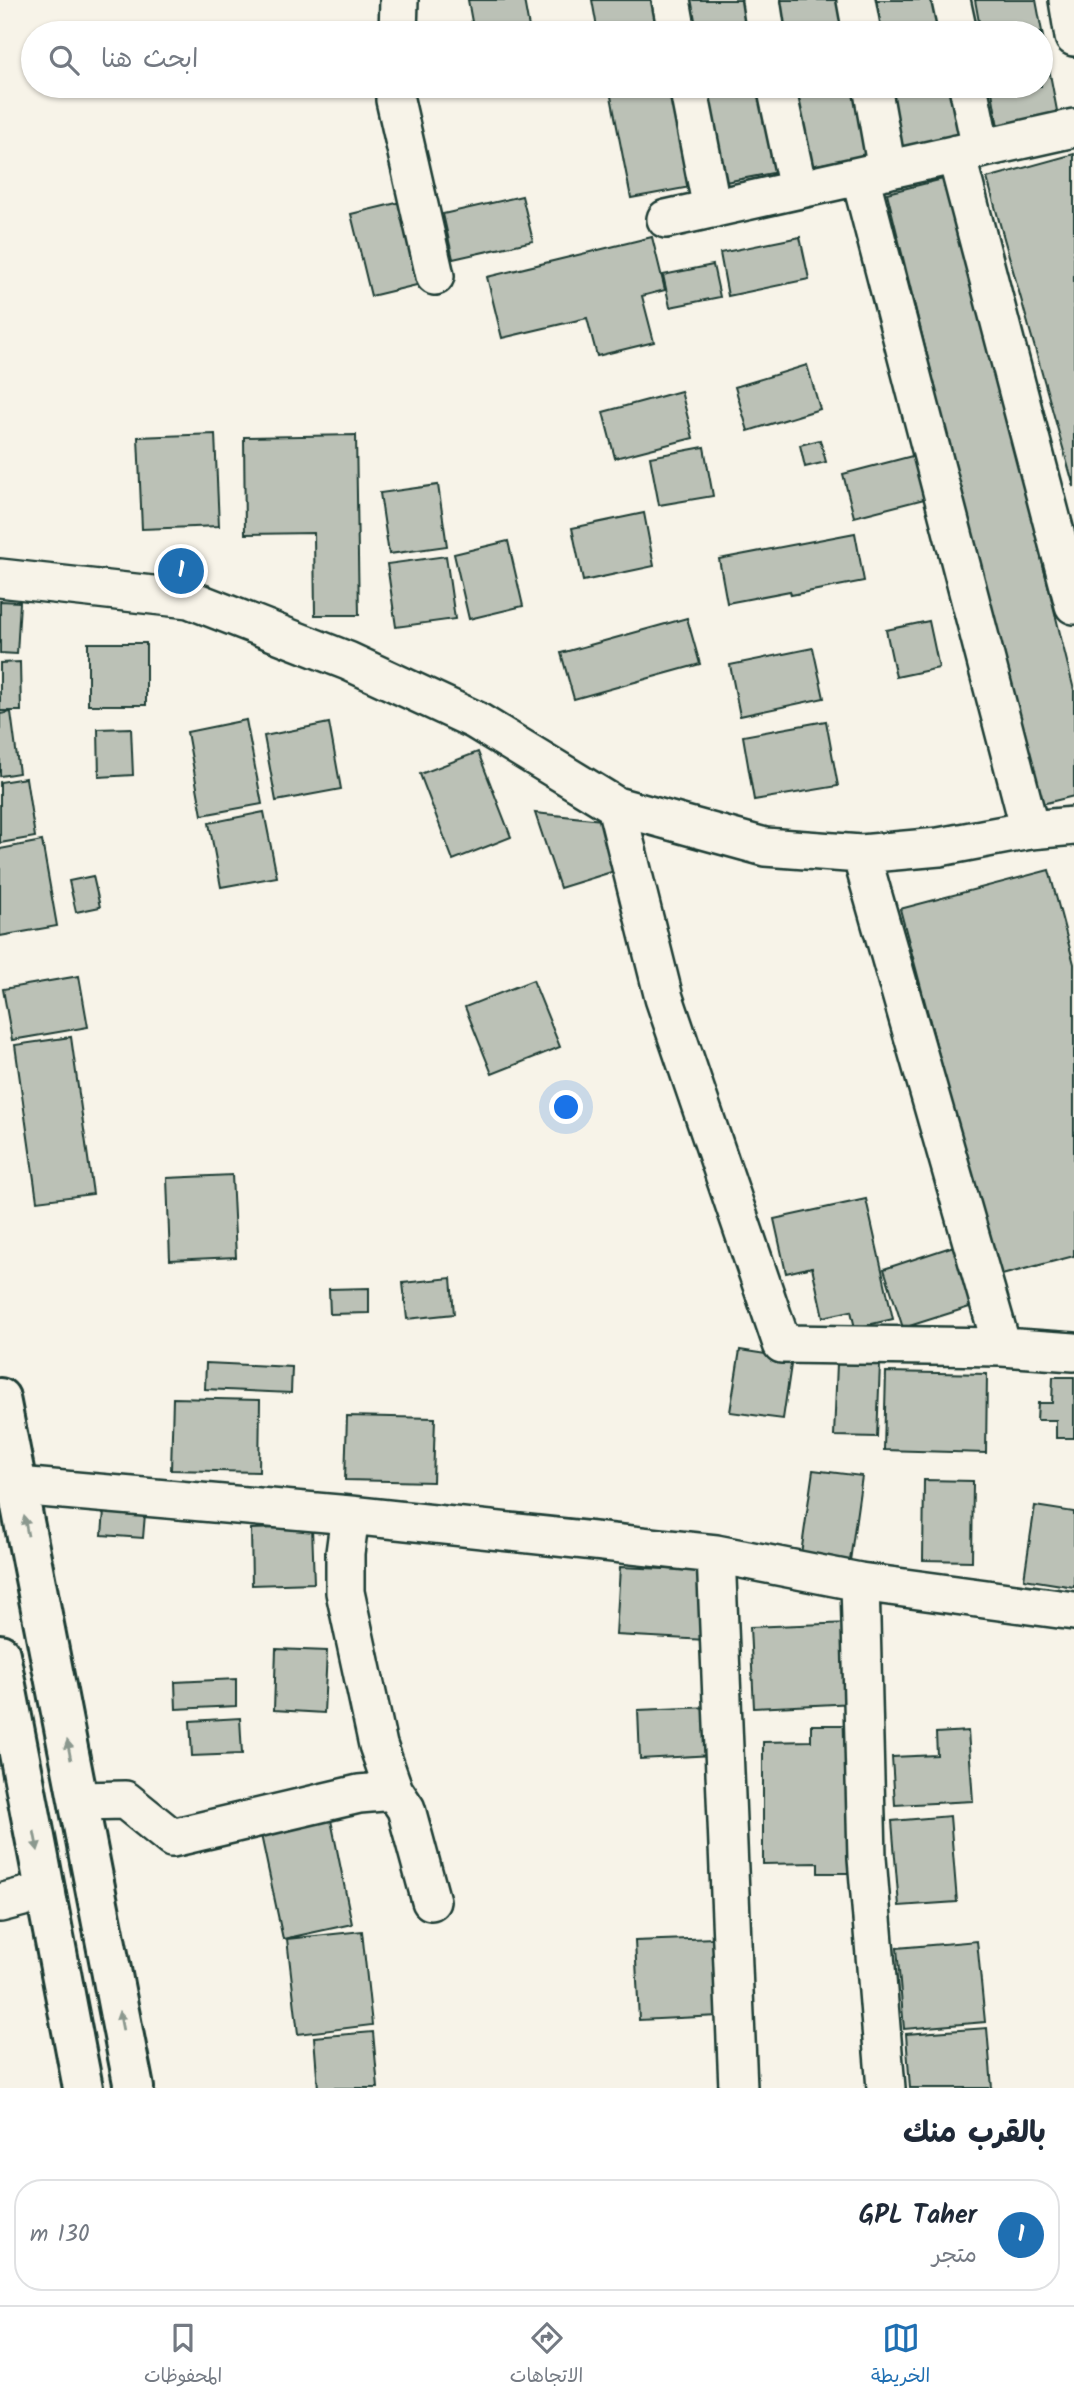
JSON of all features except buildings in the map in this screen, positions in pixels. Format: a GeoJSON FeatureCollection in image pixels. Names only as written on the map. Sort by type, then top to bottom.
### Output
{"type":"FeatureCollection","features":[{"type":"Feature","properties":{"kind":"highway"},"geometry":{"type":"LineString","coordinates":[[0,1398],[134,2088]]}},
{"type":"Feature","properties":{"kind":"highway"},"geometry":{"type":"LineString","coordinates":[[0,1654],[83,2088]]}},
{"type":"Feature","properties":{"kind":"street"},"geometry":{"type":"LineString","coordinates":[[398,21],[399,0]]}},
{"type":"Feature","properties":{"kind":"street"},"geometry":{"type":"LineString","coordinates":[[671,0],[675,21]]}},
{"type":"Feature","properties":{"kind":"street"},"geometry":{"type":"LineString","coordinates":[[761,0],[764,21]]}},
{"type":"Feature","properties":{"kind":"street"},"geometry":{"type":"LineString","coordinates":[[856,0],[860,21]]}},
{"type":"Feature","properties":{"kind":"street"},"geometry":{"type":"LineString","coordinates":[[951,0],[955,21]]}},
{"type":"Feature","properties":{"kind":"street"},"geometry":{"type":"LineString","coordinates":[[1068,0],[1074,37]]}},
{"type":"Feature","properties":{"kind":"street"},"geometry":{"type":"LineString","coordinates":[[395,98],[435,276]]}},
{"type":"Feature","properties":{"kind":"street"},"geometry":{"type":"LineString","coordinates":[[690,98],[712,209]]}},
{"type":"Feature","properties":{"kind":"street"},"geometry":{"type":"LineString","coordinates":[[779,98],[798,189]]}},
{"type":"Feature","properties":{"kind":"street"},"geometry":{"type":"LineString","coordinates":[[872,98],[874,173],[1030,830]]}},
{"type":"Feature","properties":{"kind":"street"},"geometry":{"type":"LineString","coordinates":[[968,98],[968,152],[1074,605]]}},
{"type":"Feature","properties":{"kind":"street"},"geometry":{"type":"LineString","coordinates":[[666,219],[1074,128]]}},
{"type":"Feature","properties":{"kind":"street"},"geometry":{"type":"LineString","coordinates":[[0,578],[189,599],[348,661],[475,720],[616,806],[765,848],[861,854],[939,847],[1030,830],[1073,830]]}},
{"type":"Feature","properties":{"kind":"street"},"geometry":{"type":"LineString","coordinates":[[616,806],[664,998],[782,1343],[1074,1352]]}},
{"type":"Feature","properties":{"kind":"street"},"geometry":{"type":"LineString","coordinates":[[861,854],[1002,1348]]}},
{"type":"Feature","properties":{"kind":"street"},"geometry":{"type":"LineString","coordinates":[[18,1486],[350,1515],[716,1554],[860,1582],[1074,1611]]}},
{"type":"Feature","properties":{"kind":"street"},"geometry":{"type":"LineString","coordinates":[[350,1515],[345,1553],[345,1592],[371,1716],[394,1791],[406,1809],[431,1901]]}},
{"type":"Feature","properties":{"kind":"street"},"geometry":{"type":"LineString","coordinates":[[716,1554],[738,2088]]}},
{"type":"Feature","properties":{"kind":"street"},"geometry":{"type":"LineString","coordinates":[[860,1582],[867,1858],[886,2088]]}},
{"type":"Feature","properties":{"kind":"street"},"geometry":{"type":"LineString","coordinates":[[79,1801],[125,1800],[172,1838],[359,1794],[394,1791]]}},
{"type":"Feature","properties":{"kind":"street"},"geometry":{"type":"LineString","coordinates":[[0,1903],[46,1891]]}},
{"type":"Feature","properties":{"kind":"place","name":"GPL Taher"},"geometry":{"type":"Point","coordinates":[181,571]}}]}
